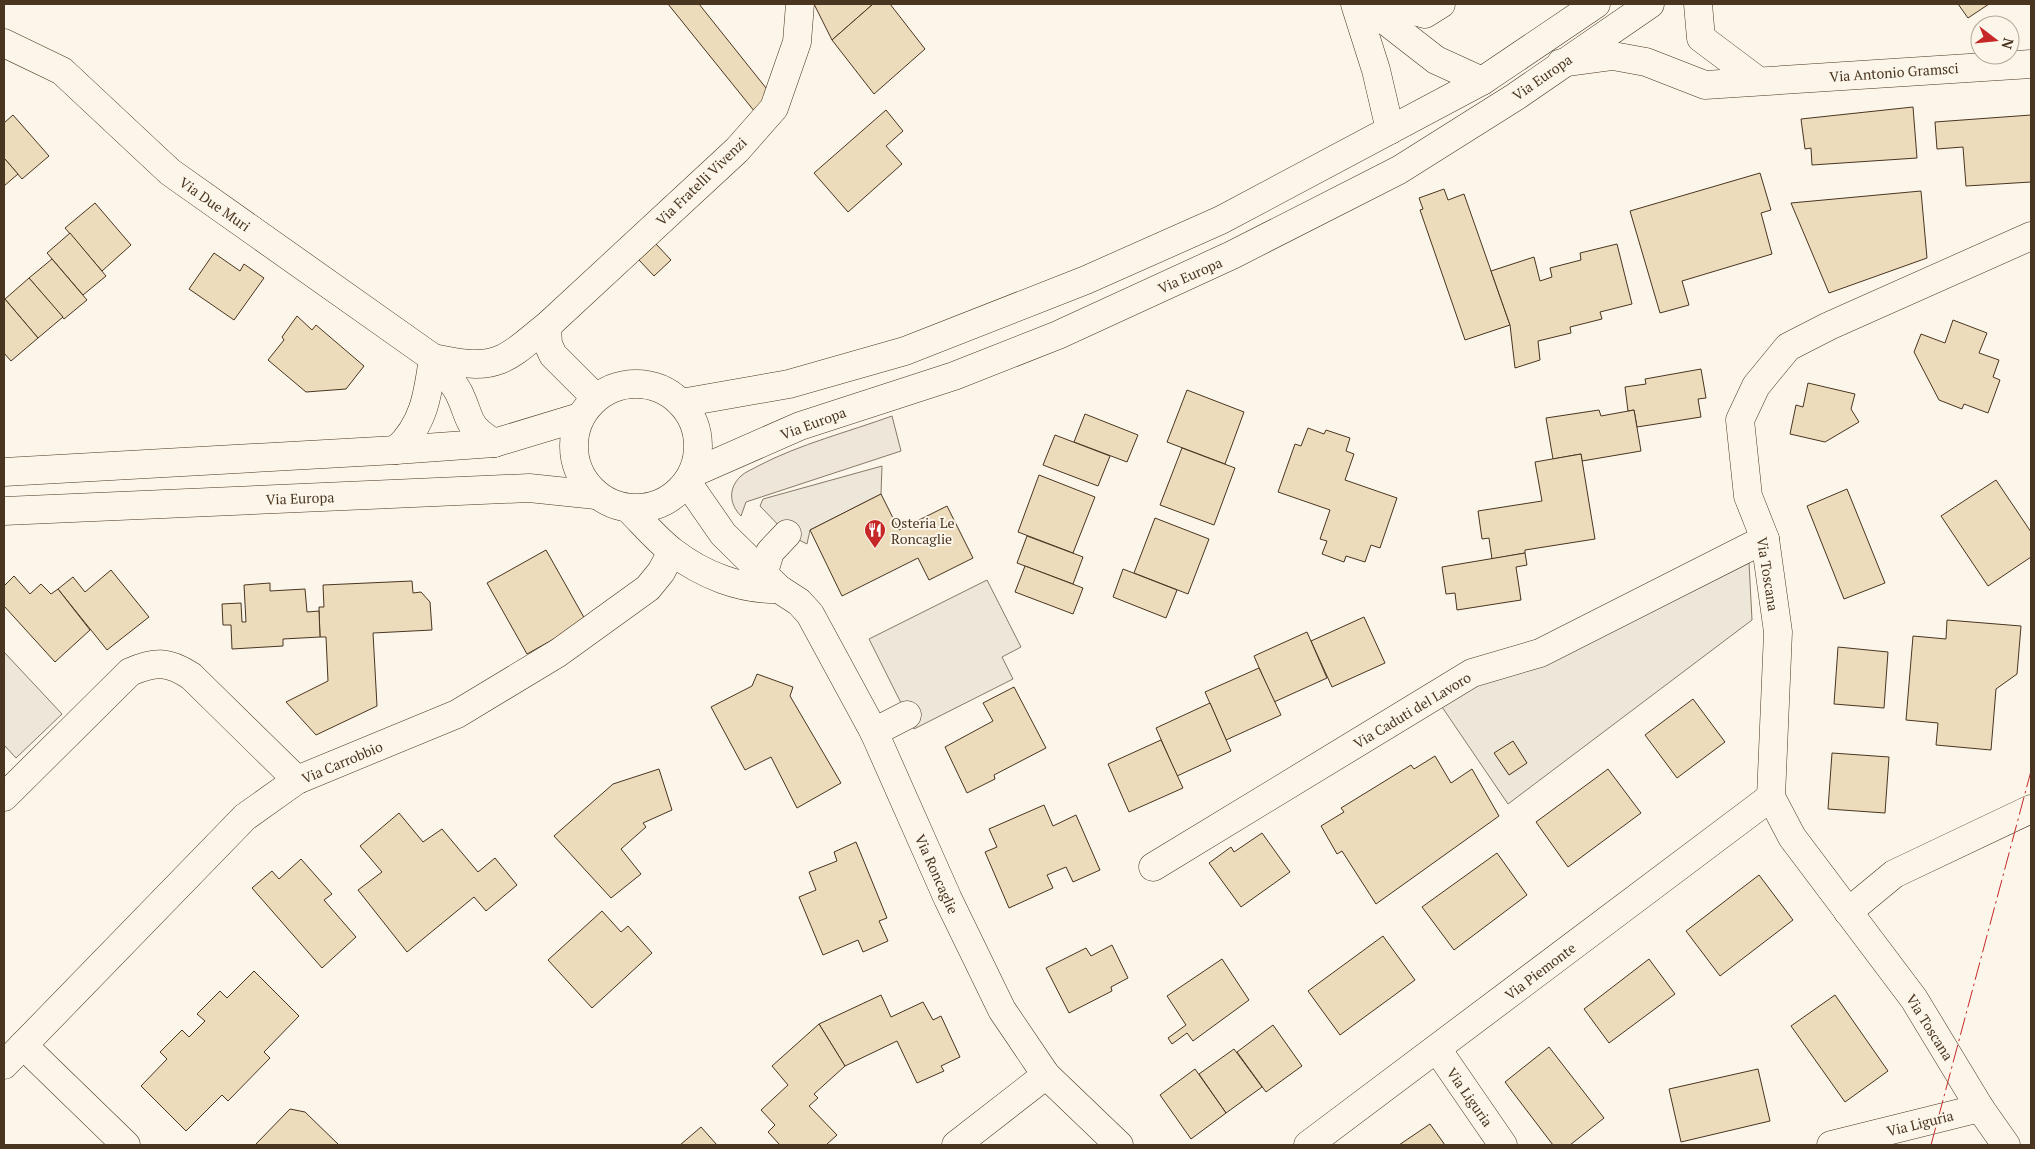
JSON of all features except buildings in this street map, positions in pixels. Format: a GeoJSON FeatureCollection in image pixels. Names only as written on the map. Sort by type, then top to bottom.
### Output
{"type":"FeatureCollection","features":[{"type":"Feature","properties":{"kind":"street","name":"Via Fratelli Vivenzi"},"geometry":{"type":"LineString","coordinates":[[499,360],[547,326],[737,150],[774,108],[797,42],[800,4]]}},
{"type":"Feature","properties":{"kind":"street"},"geometry":{"type":"LineString","coordinates":[[1355,4],[1376,70],[1390,130]]}},
{"type":"Feature","properties":{"kind":"street"},"geometry":{"type":"LineString","coordinates":[[1364,4],[1436,60],[1482,81]]}},
{"type":"Feature","properties":{"kind":"street"},"geometry":{"type":"LineString","coordinates":[[1388,4],[1425,14],[1441,4]]}},
{"type":"Feature","properties":{"kind":"street"},"geometry":{"type":"LineString","coordinates":[[682,403],[789,384],[905,351],[1086,280],[1212,224],[1482,81],[1596,4]]}},
{"type":"Feature","properties":{"kind":"street","name":"Via Europa"},"geometry":{"type":"LineString","coordinates":[[588,408],[574,433],[577,467],[584,482],[596,494],[617,506],[629,508],[652,507],[672,498],[690,477],[800,426],[954,376],[1058,335],[1232,255],[1399,170],[1515,97],[1561,63],[1650,4]]}},
{"type":"Feature","properties":{"kind":"street"},"geometry":{"type":"LineString","coordinates":[[1698,4],[1701,38],[1757,80]]}},
{"type":"Feature","properties":{"kind":"street"},"geometry":{"type":"LineString","coordinates":[[4,69],[15,49]]}},
{"type":"Feature","properties":{"kind":"street","name":"Via Due Muri"},"geometry":{"type":"LineString","coordinates":[[15,49],[62,71],[170,172],[433,358],[458,392],[468,421],[477,433],[494,443]]}},
{"type":"Feature","properties":{"kind":"street","name":"Via Antonio Gramsci"},"geometry":{"type":"LineString","coordinates":[[1561,63],[1613,56],[1646,62],[1705,85],[1757,80],[2031,64]]}},
{"type":"Feature","properties":{"kind":"street","name":"Via Toscana"},"geometry":{"type":"LineString","coordinates":[[2006,1145],[1980,1108],[1914,999],[1792,837],[1771,797],[1778,632],[1765,539],[1748,496],[1740,420],[1756,386],[1788,347],[1838,322],[2031,236]]}},
{"type":"Feature","properties":{"kind":"street"},"geometry":{"type":"LineString","coordinates":[[547,326],[548,344],[553,355],[588,408]]}},
{"type":"Feature","properties":{"kind":"street"},"geometry":{"type":"LineString","coordinates":[[396,450],[409,439],[420,422],[428,397],[433,358],[458,363],[499,360],[506,362],[529,355],[553,355]]}},
{"type":"Feature","properties":{"kind":"street"},"geometry":{"type":"LineString","coordinates":[[4,472],[494,443],[588,408],[617,387],[640,384],[655,386],[669,393],[682,403],[696,429],[697,458],[690,477]]}},
{"type":"Feature","properties":{"kind":"street","name":"Via Roncaglie"},"geometry":{"type":"LineString","coordinates":[[690,477],[724,534],[771,580],[799,602],[810,614],[874,732],[948,899],[1002,1010],[1046,1075],[1119,1145]]}},
{"type":"Feature","properties":{"kind":"street","name":"Via Europa"},"geometry":{"type":"LineString","coordinates":[[4,511],[529,488],[596,494]]}},
{"type":"Feature","properties":{"kind":"street"},"geometry":{"type":"LineString","coordinates":[[629,508],[672,552],[705,572],[740,586],[761,590],[771,580],[770,552],[787,534]]}},
{"type":"Feature","properties":{"kind":"street","name":"Via Caduti del Lavoro"},"geometry":{"type":"LineString","coordinates":[[1152,867],[1472,673],[1543,659],[1690,584],[1765,539]]}},
{"type":"Feature","properties":{"kind":"street","name":"Via Carrobbio"},"geometry":{"type":"LineString","coordinates":[[4,1065],[245,817],[297,780],[456,714],[558,653],[648,588],[661,572],[672,552]]}},
{"type":"Feature","properties":{"kind":"street"},"geometry":{"type":"LineString","coordinates":[[4,797],[45,744],[130,672],[146,665],[161,663],[177,667],[191,676],[297,780]]}},
{"type":"Feature","properties":{"kind":"street"},"geometry":{"type":"LineString","coordinates":[[874,732],[907,715]]}},
{"type":"Feature","properties":{"kind":"street","name":"Via Piemonte"},"geometry":{"type":"LineString","coordinates":[[1308,1145],[1771,797]]}},
{"type":"Feature","properties":{"kind":"street"},"geometry":{"type":"LineString","coordinates":[[1848,912],[1894,874],[2031,808]]}},
{"type":"Feature","properties":{"kind":"street"},"geometry":{"type":"LineString","coordinates":[[23,1045],[126,1145]]}},
{"type":"Feature","properties":{"kind":"street","name":"Via Liguria"},"geometry":{"type":"LineString","coordinates":[[1437,1049],[1503,1145]]}},
{"type":"Feature","properties":{"kind":"street"},"geometry":{"type":"LineString","coordinates":[[956,1145],[1046,1075]]}},
{"type":"Feature","properties":{"kind":"street","name":"Via Liguria"},"geometry":{"type":"LineString","coordinates":[[1831,1145],[1980,1108]]}},
{"type":"Feature","properties":{"kind":"shaded area"},"geometry":{"type":"Polygon","coordinates":[[[892,416],[901,451],[746,502],[741,516],[734,506],[732,491],[737,481],[745,473],[790,451],[892,416]]]}},
{"type":"Feature","properties":{"kind":"shaded area"},"geometry":{"type":"Polygon","coordinates":[[[882,466],[881,494],[810,530],[807,544],[787,534],[760,506],[763,499],[882,466]]]}},
{"type":"Feature","properties":{"kind":"shaded area"},"geometry":{"type":"Polygon","coordinates":[[[1749,563],[1752,620],[1508,804],[1440,704],[1485,682],[1547,664],[1749,563]]]}},
{"type":"Feature","properties":{"kind":"shaded area"},"geometry":{"type":"Polygon","coordinates":[[[987,580],[1021,647],[1002,657],[1013,679],[914,729],[869,639],[987,580]]]}},
{"type":"Feature","properties":{"kind":"shaded area"},"geometry":{"type":"Polygon","coordinates":[[[4,652],[62,714],[16,758],[4,745],[4,652]]]}},
{"type":"Feature","properties":{"kind":"power"},"geometry":{"type":"LineString","coordinates":[[1931,1145],[2031,771]]}},
{"type":"Feature","properties":{"kind":"place","name":"Osteria Le Roncaglie"},"geometry":{"type":"Point","coordinates":[875,549]}}]}
